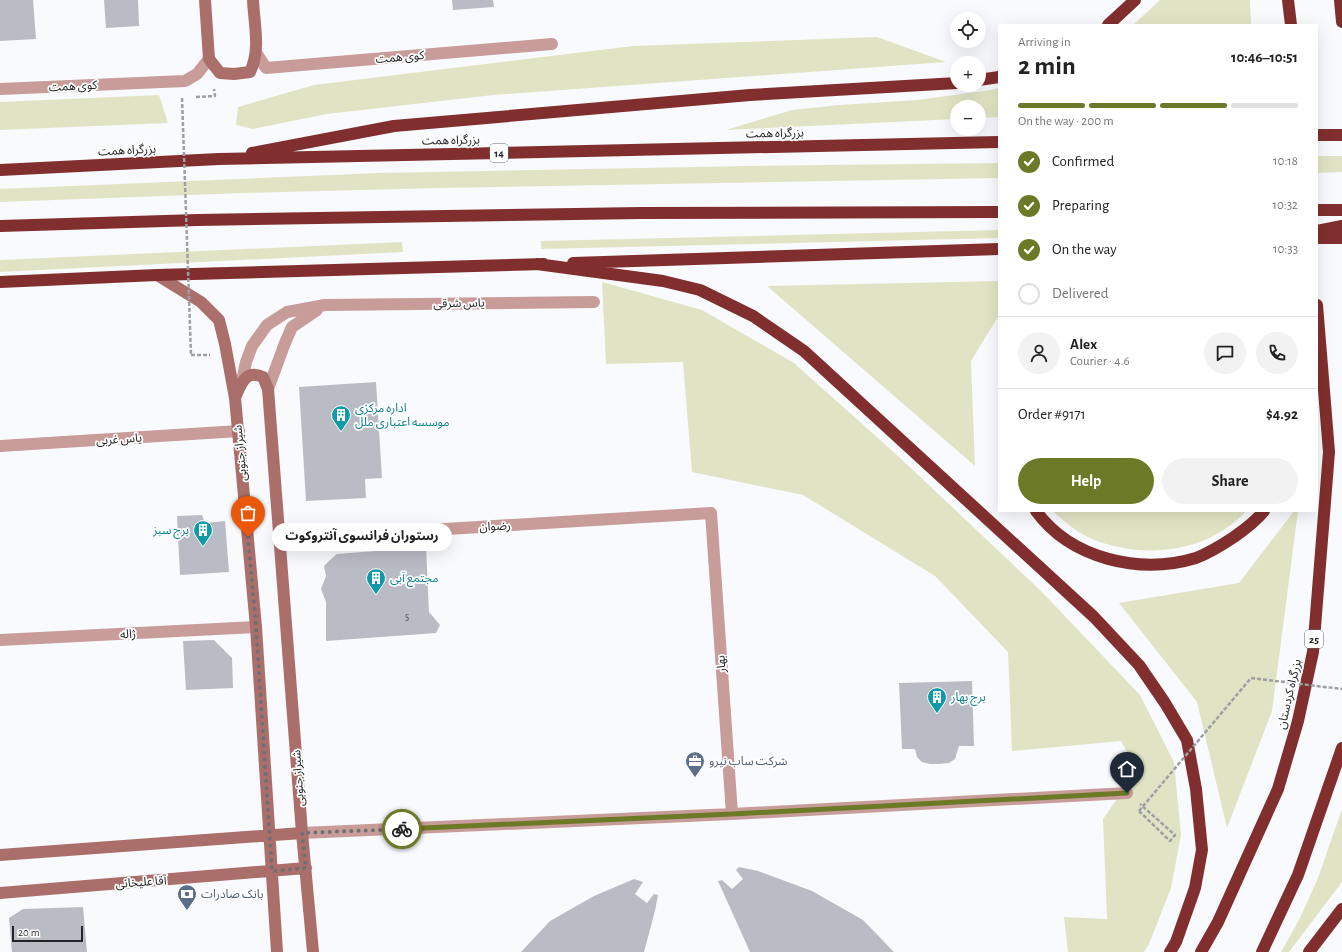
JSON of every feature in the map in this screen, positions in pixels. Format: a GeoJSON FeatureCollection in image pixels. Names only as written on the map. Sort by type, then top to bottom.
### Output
{"type":"FeatureCollection","features":[{"type":"Feature","properties":{"kind":"highway"},"geometry":{"type":"LineString","coordinates":[[1109,24],[1135,0]]}},
{"type":"Feature","properties":{"kind":"highway"},"geometry":{"type":"LineString","coordinates":[[1288,0],[1291,24]]}},
{"type":"Feature","properties":{"kind":"highway"},"geometry":{"type":"LineString","coordinates":[[1340,0],[1342,22]]}},
{"type":"Feature","properties":{"kind":"highway"},"geometry":{"type":"LineString","coordinates":[[986,79],[998,77]]}},
{"type":"Feature","properties":{"kind":"highway"},"geometry":{"type":"LineString","coordinates":[[219,159],[394,126],[750,95],[950,83]]}},
{"type":"Feature","properties":{"kind":"highway"},"geometry":{"type":"LineString","coordinates":[[1318,135],[1342,135]]}},
{"type":"Feature","properties":{"kind":"highway","name":"بزرگراه همت"},"geometry":{"type":"LineString","coordinates":[[0,170],[219,159],[998,142]]}},
{"type":"Feature","properties":{"kind":"highway"},"geometry":{"type":"LineString","coordinates":[[1318,210],[1342,210]]}},
{"type":"Feature","properties":{"kind":"highway"},"geometry":{"type":"LineString","coordinates":[[0,226],[214,220],[617,213],[998,212]]}},
{"type":"Feature","properties":{"kind":"highway"},"geometry":{"type":"LineString","coordinates":[[0,234],[40,224]]}},
{"type":"Feature","properties":{"kind":"highway"},"geometry":{"type":"LineString","coordinates":[[1318,231],[1342,226]]}},
{"type":"Feature","properties":{"kind":"highway"},"geometry":{"type":"LineString","coordinates":[[1318,238],[1342,238]]}},
{"type":"Feature","properties":{"kind":"highway"},"geometry":{"type":"LineString","coordinates":[[0,282],[157,275],[998,250]]}},
{"type":"Feature","properties":{"kind":"highway"},"geometry":{"type":"LineString","coordinates":[[537,264],[663,281],[700,290],[753,316],[804,351],[1094,617],[1139,665],[1165,703],[1187,740],[1196,789],[1202,850],[1194,888],[1176,942],[1170,952]]}},
{"type":"Feature","properties":{"kind":"highway","name":"بزرگراه کردستان"},"geometry":{"type":"LineString","coordinates":[[1201,952],[1218,922],[1278,789],[1298,721],[1313,652],[1329,452],[1318,316]]}},
{"type":"Feature","properties":{"kind":"highway"},"geometry":{"type":"LineString","coordinates":[[1037,512],[1062,538],[1097,556],[1132,564],[1139,564],[1166,563],[1196,557],[1222,545],[1242,531],[1263,512]]}},
{"type":"Feature","properties":{"kind":"highway"},"geometry":{"type":"LineString","coordinates":[[1262,952],[1298,875],[1342,748]]}},
{"type":"Feature","properties":{"kind":"highway"},"geometry":{"type":"LineString","coordinates":[[1309,952],[1342,909]]}},
{"type":"Feature","properties":{"kind":"main road"},"geometry":{"type":"LineString","coordinates":[[205,0],[209,59],[220,73],[234,74],[250,72],[257,54],[253,0]]}},
{"type":"Feature","properties":{"kind":"main road","name":"شیراز جنوبی"},"geometry":{"type":"LineString","coordinates":[[157,275],[201,302],[219,320],[235,398],[256,627],[268,836],[272,871],[277,952]]}},
{"type":"Feature","properties":{"kind":"main road"},"geometry":{"type":"LineString","coordinates":[[235,398],[242,381],[250,375],[257,374],[263,377],[268,389]]}},
{"type":"Feature","properties":{"kind":"main road","name":"شیراز جنوبی"},"geometry":{"type":"LineString","coordinates":[[268,389],[302,833],[313,952]]}},
{"type":"Feature","properties":{"kind":"main road"},"geometry":{"type":"LineString","coordinates":[[0,855],[302,833]]}},
{"type":"Feature","properties":{"kind":"main road","name":"آقا علیخانی"},"geometry":{"type":"LineString","coordinates":[[0,893],[306,868]]}},
{"type":"Feature","properties":{"kind":"street","name":"کوی همت"},"geometry":{"type":"LineString","coordinates":[[257,54],[266,68],[552,44]]}},
{"type":"Feature","properties":{"kind":"street","name":"کوی همت"},"geometry":{"type":"LineString","coordinates":[[0,89],[185,80],[197,74],[209,59]]}},
{"type":"Feature","properties":{"kind":"street","name":"یاس شرقی"},"geometry":{"type":"LineString","coordinates":[[242,381],[246,362],[252,346],[267,326],[287,312],[325,305],[594,302]]}},
{"type":"Feature","properties":{"kind":"street"},"geometry":{"type":"LineString","coordinates":[[268,389],[292,327],[325,305]]}},
{"type":"Feature","properties":{"kind":"street","name":"یاس غربی"},"geometry":{"type":"LineString","coordinates":[[0,446],[239,431]]}},
{"type":"Feature","properties":{"kind":"street","name":"رضوان"},"geometry":{"type":"LineString","coordinates":[[280,539],[711,513]]}},
{"type":"Feature","properties":{"kind":"street","name":"بهار"},"geometry":{"type":"LineString","coordinates":[[711,513],[732,814]]}},
{"type":"Feature","properties":{"kind":"street","name":"ژاله"},"geometry":{"type":"LineString","coordinates":[[0,640],[256,627]]}},
{"type":"Feature","properties":{"kind":"street"},"geometry":{"type":"LineString","coordinates":[[302,833],[732,814],[1127,793]]}},
{"type":"Feature","properties":{"kind":"path"},"geometry":{"type":"LineString","coordinates":[[195,97],[215,96]]}},
{"type":"Feature","properties":{"kind":"path"},"geometry":{"type":"LineString","coordinates":[[189,98],[182,98],[191,355],[213,355]]}},
{"type":"Feature","properties":{"kind":"path"},"geometry":{"type":"LineString","coordinates":[[1127,793],[1175,835],[1170,841],[1139,811],[1251,678],[1342,689]]}},
{"type":"Feature","properties":{"kind":"green space"},"geometry":{"type":"Polygon","coordinates":[[[1160,0],[1250,0],[1251,24],[1134,24],[1160,0]]]}},
{"type":"Feature","properties":{"kind":"green space"},"geometry":{"type":"Polygon","coordinates":[[[877,37],[946,62],[493,95],[327,114],[253,129],[236,125],[238,107],[314,85],[633,46],[877,37]]]}},
{"type":"Feature","properties":{"kind":"green space"},"geometry":{"type":"Polygon","coordinates":[[[998,88],[998,117],[986,118],[986,100],[950,100],[950,119],[726,130],[792,110],[839,105],[917,100],[986,92],[986,91],[998,88]]]}},
{"type":"Feature","properties":{"kind":"green space"},"geometry":{"type":"Polygon","coordinates":[[[159,95],[168,123],[0,130],[0,102],[159,95]]]}},
{"type":"Feature","properties":{"kind":"green space"},"geometry":{"type":"Polygon","coordinates":[[[1318,156],[1342,156],[1342,172],[1318,173],[1318,156]]]}},
{"type":"Feature","properties":{"kind":"green space"},"geometry":{"type":"Polygon","coordinates":[[[998,163],[998,178],[439,188],[0,202],[0,189],[379,173],[998,163]]]}},
{"type":"Feature","properties":{"kind":"green space"},"geometry":{"type":"Polygon","coordinates":[[[998,230],[998,238],[541,249],[541,241],[998,230]]]}},
{"type":"Feature","properties":{"kind":"green space"},"geometry":{"type":"Polygon","coordinates":[[[402,242],[403,252],[0,272],[0,260],[402,242]]]}},
{"type":"Feature","properties":{"kind":"green space"},"geometry":{"type":"Polygon","coordinates":[[[998,281],[998,317],[971,361],[975,466],[767,286],[998,281]]]}},
{"type":"Feature","properties":{"kind":"green space"},"geometry":{"type":"Polygon","coordinates":[[[602,282],[702,310],[794,363],[898,456],[1041,591],[1140,695],[1174,762],[1181,835],[1171,888],[1149,944],[1144,952],[1068,952],[1064,917],[1107,919],[1103,819],[1137,770],[1121,741],[1012,751],[1008,652],[935,576],[803,495],[692,472],[683,362],[606,364],[602,282]]]}},
{"type":"Feature","properties":{"kind":"green space"},"geometry":{"type":"Polygon","coordinates":[[[1053,512],[1245,512],[1230,525],[1212,536],[1193,544],[1172,549],[1130,549],[1110,545],[1085,536],[1053,512]]]}},
{"type":"Feature","properties":{"kind":"green space"},"geometry":{"type":"Polygon","coordinates":[[[1293,512],[1298,512],[1272,711],[1227,828],[1197,702],[1119,603],[1239,583],[1293,512]]]}},
{"type":"Feature","properties":{"kind":"green space"},"geometry":{"type":"Polygon","coordinates":[[[1342,809],[1342,882],[1289,952],[1281,952],[1300,918],[1318,878],[1342,809]]]}},
{"type":"Feature","properties":{"kind":"building"},"geometry":{"type":"Polygon","coordinates":[[[0,0],[33,0],[36,39],[0,41],[0,0]]]}},
{"type":"Feature","properties":{"kind":"building"},"geometry":{"type":"Polygon","coordinates":[[[104,0],[138,0],[139,26],[106,28],[104,0]]]}},
{"type":"Feature","properties":{"kind":"building"},"geometry":{"type":"Polygon","coordinates":[[[452,0],[493,0],[494,7],[453,10],[452,0]]]}},
{"type":"Feature","properties":{"kind":"building","name":"اداره مرکزی موسسه اعتباری ملل"},"geometry":{"type":"Polygon","coordinates":[[[376,382],[382,478],[365,479],[366,498],[306,501],[299,387],[376,382]]]}},
{"type":"Feature","properties":{"kind":"building","name":"برج سبز"},"geometry":{"type":"Polygon","coordinates":[[[202,515],[205,523],[225,521],[229,572],[180,575],[177,516],[202,515]]]}},
{"type":"Feature","properties":{"kind":"building","name":"مجتمع آبی"},"geometry":{"type":"Polygon","coordinates":[[[426,547],[429,612],[440,625],[436,633],[326,641],[326,602],[321,589],[326,576],[324,566],[330,560],[337,554],[426,547]]]}},
{"type":"Feature","properties":{"kind":"building"},"geometry":{"type":"Polygon","coordinates":[[[214,640],[232,658],[233,688],[186,690],[183,641],[214,640]]]}},
{"type":"Feature","properties":{"kind":"building","name":"برج بهار"},"geometry":{"type":"Polygon","coordinates":[[[972,681],[974,746],[959,746],[955,759],[949,763],[939,764],[922,762],[917,757],[915,749],[902,749],[899,683],[972,681]]]}},
{"type":"Feature","properties":{"kind":"building"},"geometry":{"type":"Polygon","coordinates":[[[739,867],[758,871],[812,891],[863,920],[894,952],[750,952],[718,881],[722,880],[732,889],[743,879],[736,870],[739,867]]]}},
{"type":"Feature","properties":{"kind":"building"},"geometry":{"type":"Polygon","coordinates":[[[634,879],[643,882],[635,894],[647,903],[654,894],[658,895],[644,952],[521,952],[550,921],[594,896],[634,879]]]}},
{"type":"Feature","properties":{"kind":"building"},"geometry":{"type":"Polygon","coordinates":[[[83,907],[87,952],[12,952],[9,918],[23,909],[83,907]]]}},
{"type":"Feature","properties":{"kind":"way so far"},"geometry":{"type":"LineString","coordinates":[[248,537],[256,627],[268,836],[272,871],[306,868],[302,833],[402,829]]}},
{"type":"Feature","properties":{"kind":"place","name":"اداره مرکزی موسسه اعتباری ملل"},"geometry":{"type":"Point","coordinates":[341,432]}},
{"type":"Feature","properties":{"kind":"place","name":"رستوران فرانسوی آنتروکوت"},"geometry":{"type":"Point","coordinates":[248,537]}},
{"type":"Feature","properties":{"kind":"place","name":"برج سبز"},"geometry":{"type":"Point","coordinates":[203,547]}},
{"type":"Feature","properties":{"kind":"place","name":"مجتمع آبی"},"geometry":{"type":"Point","coordinates":[376,595]}},
{"type":"Feature","properties":{"kind":"place","name":"برج بهار"},"geometry":{"type":"Point","coordinates":[937,714]}},
{"type":"Feature","properties":{"kind":"place","name":"شرکت ساب نیرو"},"geometry":{"type":"Point","coordinates":[695,778]}},
{"type":"Feature","properties":{"kind":"place","name":"بانک صادرات"},"geometry":{"type":"Point","coordinates":[187,911]}},
{"type":"Feature","properties":{"kind":"route"},"geometry":{"type":"LineString","coordinates":[[402,829],[732,814],[1127,793]]}}]}
